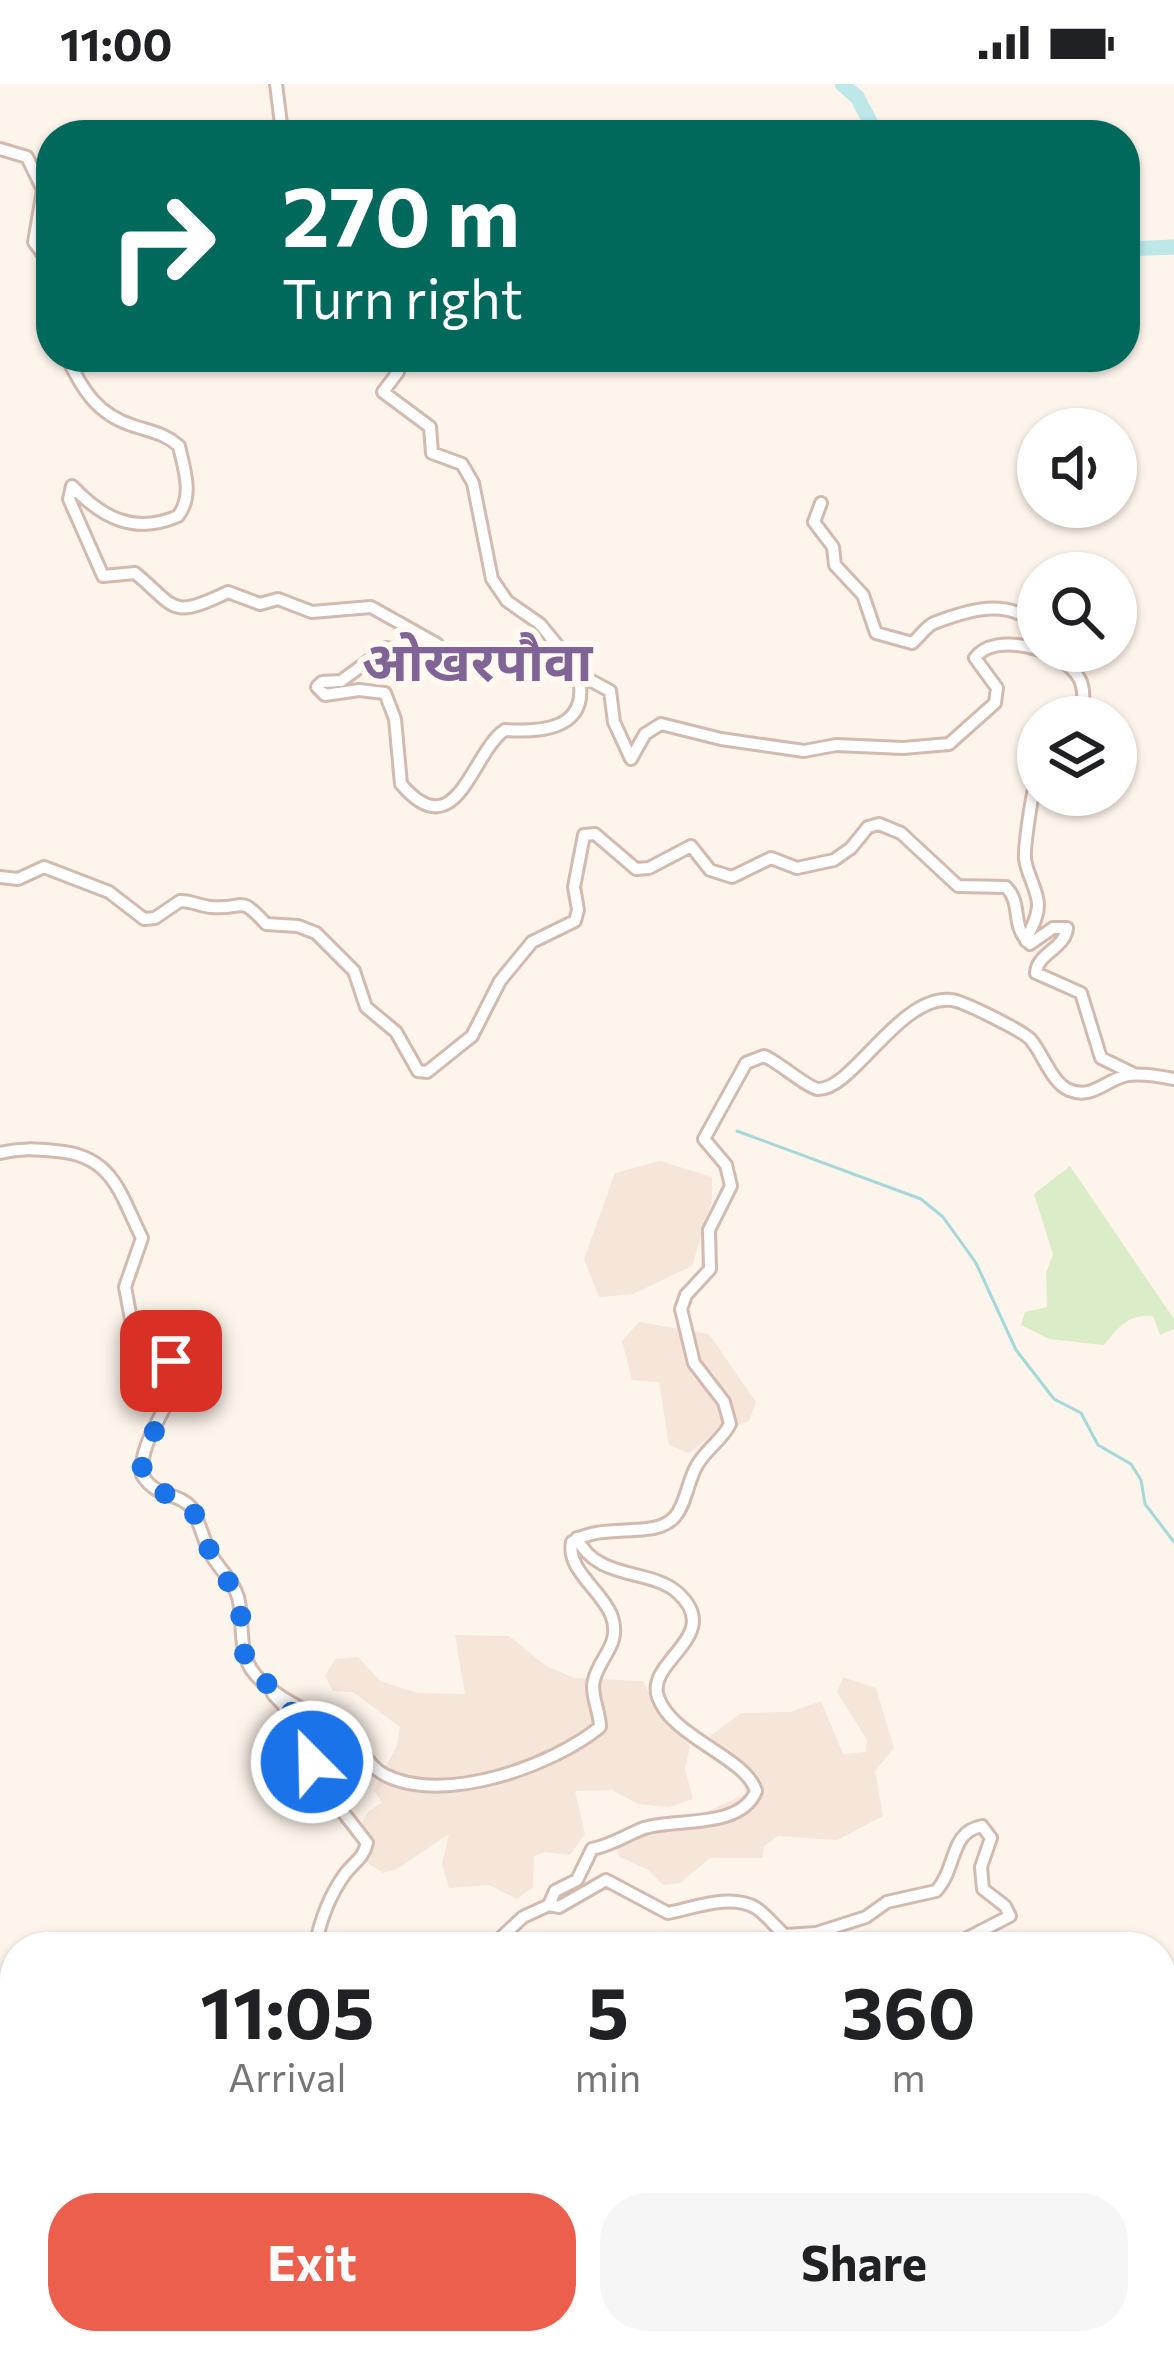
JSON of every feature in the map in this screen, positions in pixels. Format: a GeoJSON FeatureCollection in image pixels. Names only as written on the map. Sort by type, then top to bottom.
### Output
{"type":"FeatureCollection","features":[{"type":"Feature","properties":{"kind":"street"},"geometry":{"type":"LineString","coordinates":[[276,84],[280,120]]}},
{"type":"Feature","properties":{"kind":"street"},"geometry":{"type":"LineString","coordinates":[[0,149],[27,157],[36,176]]}},
{"type":"Feature","properties":{"kind":"street"},"geometry":{"type":"LineString","coordinates":[[75,372],[90,401],[111,418],[159,431],[179,446],[187,488],[178,516],[124,526],[110,520],[72,486],[69,499],[103,576],[135,573],[163,602],[187,608],[228,592],[260,604],[278,599],[312,612],[371,608],[437,644],[440,650],[434,656],[386,648],[341,681],[316,687],[326,695],[359,690],[385,693],[394,718],[400,784],[416,798],[439,805],[456,797],[491,741],[505,730],[543,733],[560,724],[579,705],[585,680]]}},
{"type":"Feature","properties":{"kind":"street"},"geometry":{"type":"LineString","coordinates":[[398,372],[383,388],[386,397],[430,427],[432,453],[462,464],[472,483],[492,579],[507,601],[540,624],[585,680]]}},
{"type":"Feature","properties":{"kind":"street"},"geometry":{"type":"LineString","coordinates":[[820,503],[814,522],[833,547],[835,565],[863,596],[876,633],[912,643],[931,625],[992,608],[1017,611]]}},
{"type":"Feature","properties":{"kind":"street"},"geometry":{"type":"LineString","coordinates":[[585,680],[597,680],[610,691],[614,722],[632,759],[650,730],[661,724],[721,739],[804,751],[836,745],[865,749],[949,744],[990,710],[998,696],[993,680],[975,658],[978,653],[996,646],[1017,647]]}},
{"type":"Feature","properties":{"kind":"street"},"geometry":{"type":"LineString","coordinates":[[1026,941],[1039,903],[1024,854],[1030,816]]}},
{"type":"Feature","properties":{"kind":"street"},"geometry":{"type":"LineString","coordinates":[[0,877],[18,879],[44,867],[109,892],[144,919],[180,901],[208,907],[241,902],[250,904],[269,925],[312,929],[354,971],[369,1011],[396,1032],[409,1062],[422,1072],[439,1065],[450,1049],[472,1036],[500,981],[532,942],[575,921],[580,841],[590,833],[636,869],[643,871],[692,846],[710,870],[732,877],[771,858],[797,868],[834,860],[868,827],[885,825],[902,833],[958,886],[1006,887],[1016,900],[1015,921],[1026,941],[1034,944],[1053,928],[1067,928],[1062,942],[1039,961],[1036,973],[1081,993],[1101,1058],[1135,1075],[1174,1079]]}},
{"type":"Feature","properties":{"kind":"street"},"geometry":{"type":"LineString","coordinates":[[270,1688],[347,1733],[373,1767],[417,1785],[503,1777],[600,1727],[592,1683],[613,1647],[614,1628],[600,1593],[572,1559],[572,1542],[660,1527],[676,1517],[690,1495],[694,1470],[730,1424],[724,1402],[694,1363],[681,1309],[686,1295],[710,1269],[709,1231],[730,1186],[726,1166],[704,1138],[746,1063],[764,1055],[811,1088],[830,1086],[850,1073],[882,1035],[932,1004],[951,1000],[1026,1034],[1061,1086],[1072,1091],[1084,1094],[1135,1075]]}},
{"type":"Feature","properties":{"kind":"street"},"geometry":{"type":"LineString","coordinates":[[0,1153],[33,1148],[83,1154],[104,1167],[142,1238],[125,1287],[131,1318],[177,1370],[172,1395],[143,1455],[142,1475],[160,1495],[187,1502],[192,1508],[211,1554],[239,1599],[245,1658],[309,1733],[315,1776],[367,1843],[364,1857],[344,1875],[328,1903],[319,1932]]}},
{"type":"Feature","properties":{"kind":"street"},"geometry":{"type":"LineString","coordinates":[[549,1905],[555,1891],[577,1880],[592,1849],[613,1845],[647,1827],[730,1814],[748,1805],[756,1791],[745,1774],[670,1716],[656,1694],[662,1674],[689,1636],[692,1614],[686,1601],[667,1584],[628,1577],[588,1556],[578,1538]]}},
{"type":"Feature","properties":{"kind":"street"},"geometry":{"type":"LineString","coordinates":[[819,1932],[866,1917],[887,1902],[936,1891],[949,1876],[962,1835],[982,1826],[992,1838],[981,1867],[982,1889],[1005,1906],[1010,1916],[979,1932]]}},
{"type":"Feature","properties":{"kind":"street"},"geometry":{"type":"LineString","coordinates":[[507,1932],[523,1917],[549,1905],[559,1907],[606,1880],[668,1913],[705,1904],[753,1906],[782,1932]]}},
{"type":"Feature","properties":{"kind":"shaded area"},"geometry":{"type":"Polygon","coordinates":[[[660,1161],[712,1177],[712,1200],[692,1266],[633,1294],[599,1297],[584,1259],[615,1173],[660,1161]]]}},
{"type":"Feature","properties":{"kind":"shaded area"},"geometry":{"type":"Polygon","coordinates":[[[639,1322],[709,1334],[756,1402],[749,1421],[712,1435],[689,1453],[669,1445],[659,1382],[632,1380],[622,1341],[639,1322]]]}},
{"type":"Feature","properties":{"kind":"shaded area"},"geometry":{"type":"Polygon","coordinates":[[[455,1635],[509,1636],[546,1666],[575,1678],[643,1681],[661,1717],[690,1746],[685,1769],[693,1799],[669,1807],[638,1804],[611,1790],[575,1791],[585,1834],[570,1855],[545,1852],[534,1856],[533,1887],[517,1899],[489,1885],[449,1888],[442,1864],[449,1834],[397,1869],[383,1873],[366,1862],[355,1834],[368,1812],[382,1802],[374,1791],[397,1745],[400,1727],[353,1692],[333,1691],[325,1676],[335,1659],[358,1657],[380,1681],[418,1693],[465,1694],[455,1635]]]}},
{"type":"Feature","properties":{"kind":"shaded area"},"geometry":{"type":"Polygon","coordinates":[[[843,1677],[876,1688],[894,1748],[875,1771],[883,1816],[837,1840],[778,1836],[764,1846],[762,1858],[710,1858],[680,1883],[663,1885],[647,1869],[620,1857],[617,1849],[644,1820],[680,1824],[746,1794],[741,1776],[710,1736],[741,1713],[790,1712],[821,1701],[843,1754],[866,1752],[867,1740],[837,1692],[843,1677]]]}},
{"type":"Feature","properties":{"kind":"green space"},"geometry":{"type":"Polygon","coordinates":[[[1070,1166],[1174,1319],[1174,1329],[1160,1335],[1153,1316],[1137,1317],[1104,1345],[1049,1339],[1021,1325],[1025,1312],[1047,1307],[1046,1273],[1053,1254],[1034,1194],[1070,1166]]]}},
{"type":"Feature","properties":{"kind":"waterway"},"geometry":{"type":"LineString","coordinates":[[842,84],[857,97],[869,120]]}},
{"type":"Feature","properties":{"kind":"waterway"},"geometry":{"type":"LineString","coordinates":[[1140,248],[1174,247]]}},
{"type":"Feature","properties":{"kind":"waterway"},"geometry":{"type":"LineString","coordinates":[[737,1131],[921,1199],[943,1217],[976,1263],[1016,1350],[1054,1399],[1081,1413],[1098,1445],[1131,1464],[1141,1480],[1145,1504],[1174,1542]]}},
{"type":"Feature","properties":{"kind":"district","name":"ओखरपौवा"},"geometry":{"type":"Point","coordinates":[477,659]}},
{"type":"Feature","properties":{"kind":"route"},"geometry":{"type":"LineString","coordinates":[[171,1361],[177,1370],[176,1382],[143,1455],[142,1475],[160,1495],[187,1502],[192,1508],[211,1554],[239,1599],[245,1658],[313,1739],[312,1762]]}}]}
